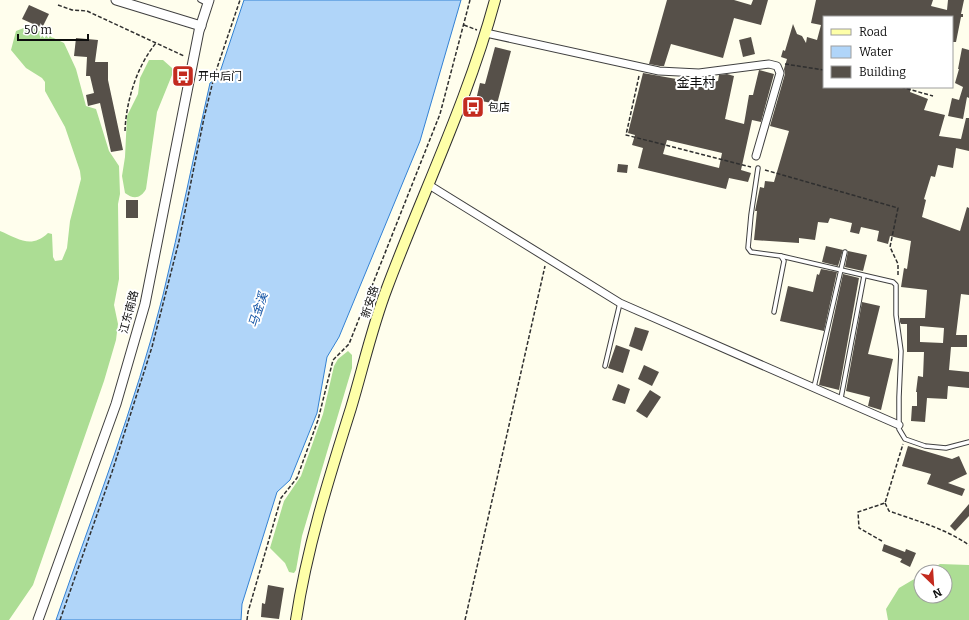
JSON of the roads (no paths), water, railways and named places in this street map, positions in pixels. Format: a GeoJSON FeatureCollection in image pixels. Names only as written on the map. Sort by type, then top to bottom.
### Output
{"type":"FeatureCollection","features":[{"type":"Feature","properties":{"kind":"main road","name":"新安路"},"geometry":{"type":"LineString","coordinates":[[296,620],[302,582],[316,523],[386,290],[453,125],[486,33],[495,0]]}},
{"type":"Feature","properties":{"kind":"street"},"geometry":{"type":"LineString","coordinates":[[116,0],[201,26]]}},
{"type":"Feature","properties":{"kind":"street","name":"江东南路"},"geometry":{"type":"LineString","coordinates":[[38,620],[116,404],[145,304],[206,1]]}},
{"type":"Feature","properties":{"kind":"street"},"geometry":{"type":"LineString","coordinates":[[486,33],[659,71],[686,73],[769,64],[777,66],[780,73],[756,156]]}},
{"type":"Feature","properties":{"kind":"street"},"geometry":{"type":"LineString","coordinates":[[429,185],[620,303],[899,424]]}},
{"type":"Feature","properties":{"kind":"lane"},"geometry":{"type":"LineString","coordinates":[[758,168],[748,248],[751,252],[781,256],[893,282],[896,285],[896,315],[901,351],[899,429],[905,439],[925,446],[946,448],[969,442]]}},
{"type":"Feature","properties":{"kind":"lane"},"geometry":{"type":"LineString","coordinates":[[814,386],[845,252]]}},
{"type":"Feature","properties":{"kind":"lane"},"geometry":{"type":"LineString","coordinates":[[774,312],[784,260],[781,256]]}},
{"type":"Feature","properties":{"kind":"lane"},"geometry":{"type":"LineString","coordinates":[[840,398],[864,276]]}},
{"type":"Feature","properties":{"kind":"lane"},"geometry":{"type":"LineString","coordinates":[[605,366],[620,303]]}},
{"type":"Feature","properties":{"kind":"water","name":"马金溪"},"geometry":{"type":"Polygon","coordinates":[[[244,0],[461,0],[420,141],[339,337],[327,357],[317,413],[290,480],[277,492],[242,604],[241,620],[56,620],[140,378],[163,295],[210,83],[218,78],[244,0]]]}},
{"type":"Feature","properties":{"kind":"place","name":"开中后门"},"geometry":{"type":"Point","coordinates":[183,76]}},
{"type":"Feature","properties":{"kind":"place","name":"包店"},"geometry":{"type":"Point","coordinates":[473,107]}},
{"type":"Feature","properties":{"kind":"district","name":"金丰村"},"geometry":{"type":"Point","coordinates":[696,82]}}]}
